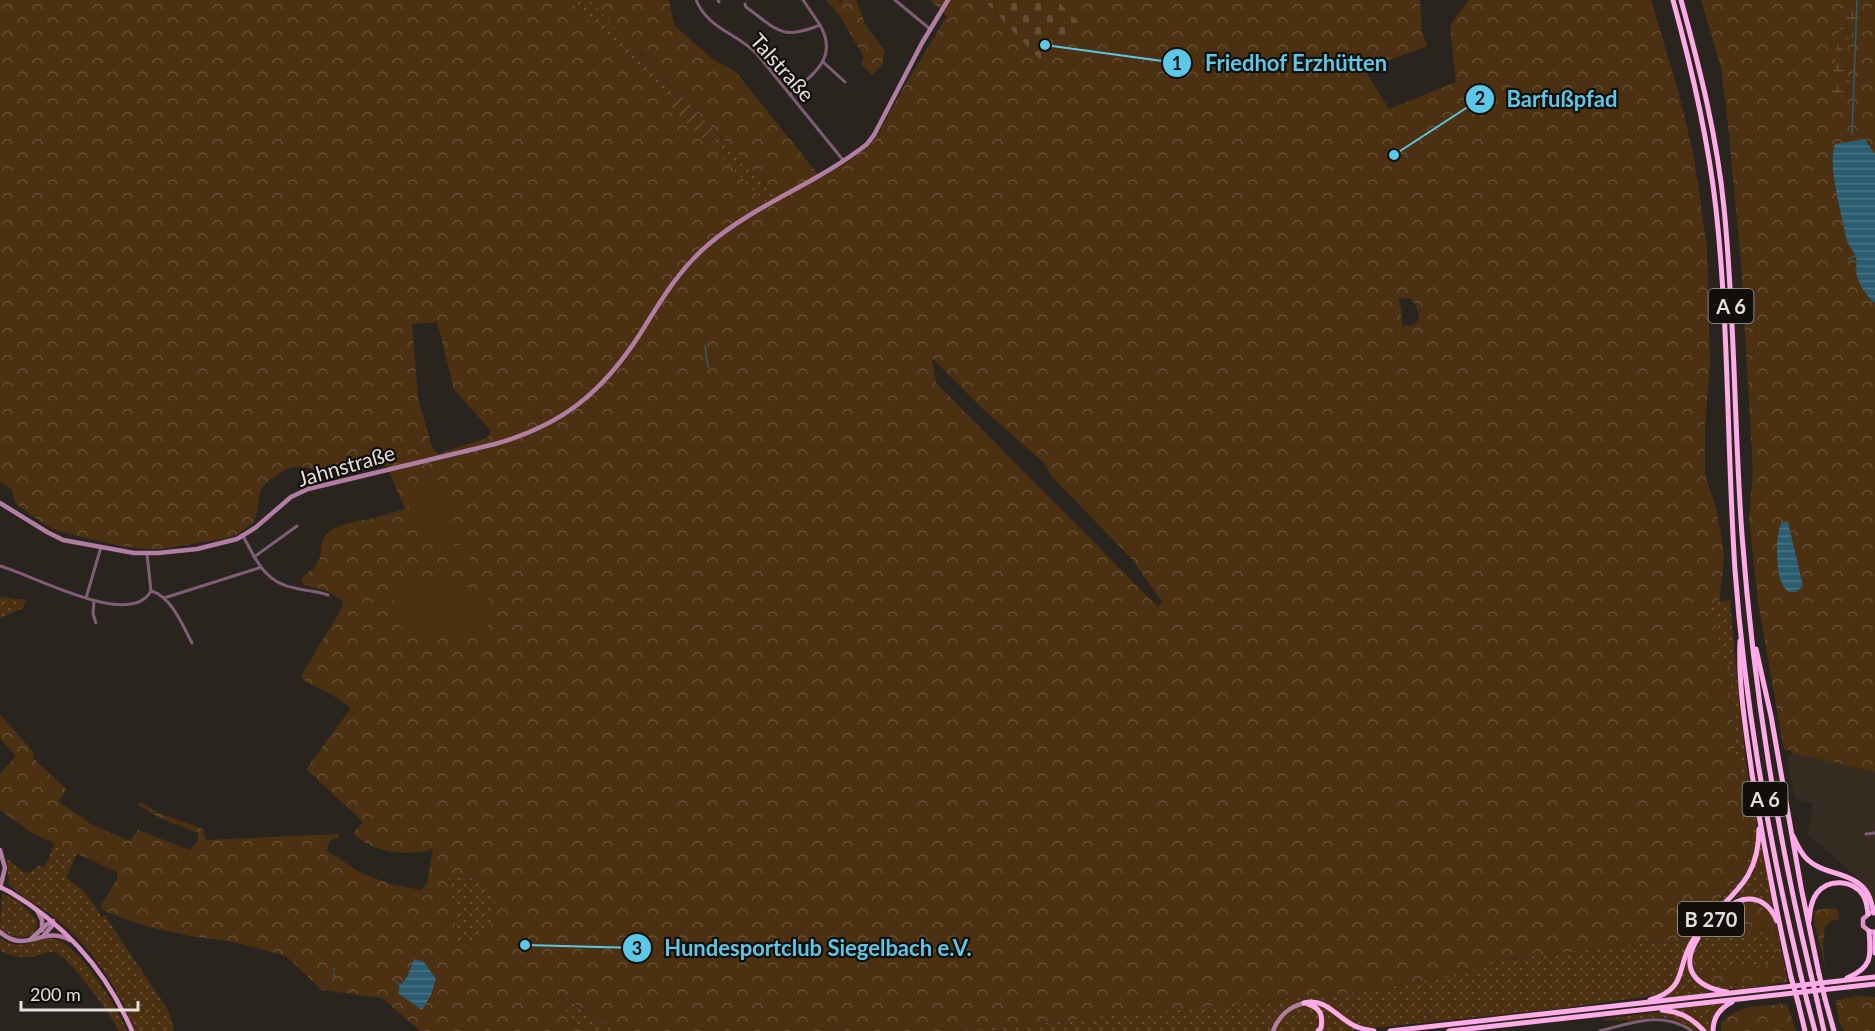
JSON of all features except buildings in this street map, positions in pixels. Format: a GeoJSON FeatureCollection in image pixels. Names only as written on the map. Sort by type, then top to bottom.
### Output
{"type":"FeatureCollection","features":[{"type":"Feature","properties":{"kind":"highway","name":"A 6"},"geometry":{"type":"LineString","coordinates":[[1673,0],[1694,80],[1707,147],[1721,270],[1732,522],[1747,683],[1778,873],[1815,1031]]}},
{"type":"Feature","properties":{"kind":"highway","name":"A 6"},"geometry":{"type":"LineString","coordinates":[[1681,0],[1699,66],[1716,146],[1724,208],[1741,521],[1752,639],[1787,869],[1824,1031]]}},
{"type":"Feature","properties":{"kind":"highway"},"geometry":{"type":"LineString","coordinates":[[1741,621],[1742,699],[1759,816],[1791,977],[1804,1030]]}},
{"type":"Feature","properties":{"kind":"highway","name":"A 6"},"geometry":{"type":"LineString","coordinates":[[1752,639],[1758,655],[1771,716],[1808,925]]}},
{"type":"Feature","properties":{"kind":"highway","name":"B 270"},"geometry":{"type":"LineString","coordinates":[[1638,1004],[1657,998],[1671,990],[1678,979],[1692,941],[1749,876],[1759,846],[1759,816]]}},
{"type":"Feature","properties":{"kind":"highway","name":"A 6"},"geometry":{"type":"LineString","coordinates":[[1790,828],[1799,849],[1808,860],[1818,867],[1846,877],[1866,891],[1872,913]]}},
{"type":"Feature","properties":{"kind":"highway"},"geometry":{"type":"LineString","coordinates":[[1835,1031],[1808,925],[1811,904],[1816,894],[1829,885],[1843,883],[1852,885],[1863,894],[1872,913]]}},
{"type":"Feature","properties":{"kind":"highway"},"geometry":{"type":"LineString","coordinates":[[1738,996],[1707,988],[1693,974],[1690,967],[1692,950],[1701,935],[1726,908],[1735,902],[1742,899],[1755,899],[1771,909],[1785,942]]}},
{"type":"Feature","properties":{"kind":"highway"},"geometry":{"type":"LineString","coordinates":[[1873,932],[1875,953]]}},
{"type":"Feature","properties":{"kind":"highway"},"geometry":{"type":"LineString","coordinates":[[1835,981],[1857,974],[1865,968],[1873,932]]}},
{"type":"Feature","properties":{"kind":"highway","name":"B 270"},"geometry":{"type":"LineString","coordinates":[[1469,1026],[1648,1009],[1875,977]]}},
{"type":"Feature","properties":{"kind":"highway","name":"B 270"},"geometry":{"type":"LineString","coordinates":[[1390,1031],[1453,1028],[1638,1004],[1875,984]]}},
{"type":"Feature","properties":{"kind":"highway"},"geometry":{"type":"LineString","coordinates":[[1855,986],[1875,989]]}},
{"type":"Feature","properties":{"kind":"highway"},"geometry":{"type":"LineString","coordinates":[[1713,1031],[1717,1013],[1738,996]]}},
{"type":"Feature","properties":{"kind":"highway"},"geometry":{"type":"LineString","coordinates":[[1304,1003],[1319,1010],[1322,1020],[1318,1031]]}},
{"type":"Feature","properties":{"kind":"highway"},"geometry":{"type":"LineString","coordinates":[[1304,1003],[1321,1003],[1354,1026],[1374,1031]]}},
{"type":"Feature","properties":{"kind":"highway"},"geometry":{"type":"LineString","coordinates":[[1648,1009],[1674,1011],[1695,1022],[1704,1031]]}},
{"type":"Feature","properties":{"kind":"highway","name":"B 270"},"geometry":{"type":"LineString","coordinates":[[1449,1031],[1453,1028]]}},
{"type":"Feature","properties":{"kind":"main road"},"geometry":{"type":"LineString","coordinates":[[0,887],[36,908],[77,944],[110,986],[132,1031]]}},
{"type":"Feature","properties":{"kind":"main road"},"geometry":{"type":"LineString","coordinates":[[1872,913],[1863,922],[1863,926],[1873,932]]}},
{"type":"Feature","properties":{"kind":"street","name":"Talstraße"},"geometry":{"type":"LineString","coordinates":[[696,0],[704,15],[713,24],[754,51],[843,160]]}},
{"type":"Feature","properties":{"kind":"street"},"geometry":{"type":"LineString","coordinates":[[790,95],[823,62],[828,50],[820,25],[803,0]]}},
{"type":"Feature","properties":{"kind":"street"},"geometry":{"type":"LineString","coordinates":[[895,0],[930,29]]}},
{"type":"Feature","properties":{"kind":"street","name":"Jahnstraße"},"geometry":{"type":"LineString","coordinates":[[0,503],[57,537],[147,554],[197,549],[243,536],[291,497],[304,490],[521,436],[548,424],[582,403],[597,389],[619,364],[666,293],[688,264],[703,249],[736,225],[862,148],[874,135],[930,29],[948,0]]}},
{"type":"Feature","properties":{"kind":"street"},"geometry":{"type":"LineString","coordinates":[[745,4],[770,25],[787,34],[804,32],[820,25]]}},
{"type":"Feature","properties":{"kind":"street"},"geometry":{"type":"LineString","coordinates":[[823,62],[845,82]]}},
{"type":"Feature","properties":{"kind":"street"},"geometry":{"type":"LineString","coordinates":[[254,557],[297,526]]}},
{"type":"Feature","properties":{"kind":"street"},"geometry":{"type":"LineString","coordinates":[[243,536],[260,568],[273,580],[283,585],[328,595]]}},
{"type":"Feature","properties":{"kind":"street"},"geometry":{"type":"LineString","coordinates":[[86,598],[101,547]]}},
{"type":"Feature","properties":{"kind":"street"},"geometry":{"type":"LineString","coordinates":[[0,566],[94,601],[127,605],[143,600],[151,591],[147,554]]}},
{"type":"Feature","properties":{"kind":"street"},"geometry":{"type":"LineString","coordinates":[[164,598],[260,568]]}},
{"type":"Feature","properties":{"kind":"street"},"geometry":{"type":"LineString","coordinates":[[151,591],[164,598],[192,643]]}},
{"type":"Feature","properties":{"kind":"street"},"geometry":{"type":"LineString","coordinates":[[94,601],[93,614],[96,623]]}},
{"type":"Feature","properties":{"kind":"street"},"geometry":{"type":"LineString","coordinates":[[1866,834],[1875,833]]}},
{"type":"Feature","properties":{"kind":"street"},"geometry":{"type":"LineString","coordinates":[[0,850],[5,868],[0,887]]}},
{"type":"Feature","properties":{"kind":"street"},"geometry":{"type":"LineString","coordinates":[[36,908],[42,920],[42,930]]}},
{"type":"Feature","properties":{"kind":"street"},"geometry":{"type":"LineString","coordinates":[[26,941],[53,921]]}},
{"type":"Feature","properties":{"kind":"street"},"geometry":{"type":"LineString","coordinates":[[42,936],[52,926],[53,921]]}},
{"type":"Feature","properties":{"kind":"street"},"geometry":{"type":"LineString","coordinates":[[0,932],[11,939],[26,941],[42,936],[58,935],[77,944]]}},
{"type":"Feature","properties":{"kind":"street"},"geometry":{"type":"LineString","coordinates":[[1273,1031],[1277,1020],[1286,1011],[1304,1003]]}},
{"type":"Feature","properties":{"kind":"street"},"geometry":{"type":"LineString","coordinates":[[1600,1031],[1650,1018],[1683,1024],[1692,1031]]}},
{"type":"Feature","properties":{"kind":"shaded area"},"geometry":{"type":"Polygon","coordinates":[[[1792,753],[1875,772],[1875,905],[1865,885],[1808,834],[1813,803],[1795,799],[1787,757],[1792,753]]]}},
{"type":"Feature","properties":{"kind":"green space"},"geometry":{"type":"Polygon","coordinates":[[[0,0],[569,0],[768,205],[779,197],[589,0],[669,0],[674,25],[711,58],[736,72],[821,178],[852,159],[875,140],[947,16],[930,0],[984,0],[1043,63],[1082,28],[1057,0],[1420,0],[1422,34],[1428,46],[1364,69],[1389,109],[1456,82],[1450,25],[1469,0],[1651,0],[1678,90],[1694,157],[1707,248],[1710,365],[1705,428],[1705,475],[1716,508],[1724,559],[1719,602],[1702,611],[1715,623],[1719,636],[1719,656],[1726,659],[1730,667],[1737,761],[1750,820],[1749,849],[1738,878],[1683,942],[1638,944],[1504,960],[1451,976],[1357,992],[960,1031],[615,1031],[565,997],[563,1001],[571,1022],[590,1031],[420,1031],[382,998],[322,990],[286,956],[233,942],[145,926],[104,911],[101,906],[117,879],[117,872],[32,833],[0,810],[0,774],[16,756],[0,738],[0,714],[33,752],[33,758],[67,790],[58,801],[92,825],[130,841],[138,830],[190,850],[198,841],[198,833],[158,817],[138,805],[140,802],[161,814],[203,829],[206,840],[339,834],[339,837],[330,840],[327,851],[361,873],[390,884],[421,890],[427,883],[433,849],[412,853],[390,852],[361,840],[353,833],[363,822],[306,769],[351,708],[329,693],[306,682],[301,676],[343,606],[342,600],[327,591],[304,585],[301,579],[319,561],[322,542],[332,530],[405,509],[387,467],[366,465],[332,470],[290,468],[263,486],[254,522],[238,534],[228,538],[160,549],[120,546],[57,531],[15,503],[12,489],[0,482],[0,0]],[[1409,298],[1398,299],[1402,326],[1414,325],[1420,318],[1415,304],[1409,298]],[[437,322],[412,324],[418,399],[432,447],[438,454],[487,438],[491,431],[454,389],[437,322]],[[932,358],[936,383],[1158,607],[1162,602],[1132,559],[1051,476],[1044,463],[983,409],[932,358]],[[447,876],[455,912],[456,942],[474,947],[494,916],[495,901],[491,892],[479,879],[447,876]]]}},
{"type":"Feature","properties":{"kind":"green space"},"geometry":{"type":"Polygon","coordinates":[[[569,0],[589,0],[678,93],[667,102],[569,0]]]}},
{"type":"Feature","properties":{"kind":"green space"},"geometry":{"type":"Polygon","coordinates":[[[826,0],[840,2],[856,0],[866,26],[885,51],[882,65],[872,75],[861,65],[864,57],[840,16],[826,0]]]}},
{"type":"Feature","properties":{"kind":"green space"},"geometry":{"type":"Polygon","coordinates":[[[984,0],[1057,0],[1083,28],[1043,63],[984,0]]]}},
{"type":"Feature","properties":{"kind":"green space"},"geometry":{"type":"Polygon","coordinates":[[[1701,0],[1875,0],[1875,772],[1784,750],[1758,602],[1749,518],[1753,472],[1741,263],[1728,124],[1721,67],[1701,0]]]}},
{"type":"Feature","properties":{"kind":"green space"},"geometry":{"type":"Polygon","coordinates":[[[1842,0],[1853,0],[1860,9],[1859,25],[1853,37],[1846,40],[1841,55],[1850,86],[1839,105],[1836,106],[1829,104],[1842,0]]]}},
{"type":"Feature","properties":{"kind":"green space"},"geometry":{"type":"Polygon","coordinates":[[[678,93],[719,135],[709,145],[667,102],[678,93]]]}},
{"type":"Feature","properties":{"kind":"green space"},"geometry":{"type":"Polygon","coordinates":[[[719,135],[780,198],[768,205],[709,145],[719,135]]]}},
{"type":"Feature","properties":{"kind":"green space"},"geometry":{"type":"Polygon","coordinates":[[[439,480],[457,532],[422,545],[404,493],[439,480]]]}},
{"type":"Feature","properties":{"kind":"green space"},"geometry":{"type":"Polygon","coordinates":[[[466,543],[472,564],[451,570],[445,549],[466,543]]]}},
{"type":"Feature","properties":{"kind":"green space"},"geometry":{"type":"Polygon","coordinates":[[[418,583],[454,585],[478,591],[487,597],[491,606],[487,626],[480,633],[470,637],[427,635],[405,630],[394,617],[392,610],[394,602],[402,589],[418,583]]]}},
{"type":"Feature","properties":{"kind":"green space"},"geometry":{"type":"Polygon","coordinates":[[[0,597],[26,600],[23,608],[0,618],[0,597]]]}},
{"type":"Feature","properties":{"kind":"green space"},"geometry":{"type":"Polygon","coordinates":[[[1730,600],[1746,764],[1756,821],[1757,846],[1747,875],[1697,931],[1676,979],[1670,988],[1658,995],[1564,1008],[1345,1031],[959,1031],[1357,992],[1451,976],[1504,960],[1638,944],[1683,942],[1738,877],[1749,854],[1751,841],[1749,814],[1736,759],[1730,667],[1719,656],[1701,611],[1719,602],[1730,600]]]}},
{"type":"Feature","properties":{"kind":"green space"},"geometry":{"type":"Polygon","coordinates":[[[1761,842],[1774,907],[1756,897],[1736,897],[1754,872],[1761,842]]]}},
{"type":"Feature","properties":{"kind":"green space"},"geometry":{"type":"Polygon","coordinates":[[[55,843],[77,853],[66,878],[87,895],[102,918],[104,914],[168,1010],[174,1031],[135,1031],[113,985],[83,944],[58,920],[9,884],[7,859],[24,872],[29,873],[37,866],[45,867],[55,843]]]}},
{"type":"Feature","properties":{"kind":"green space"},"geometry":{"type":"Polygon","coordinates":[[[447,876],[479,879],[491,891],[495,900],[496,908],[492,922],[474,948],[456,942],[455,912],[447,876]]]}},
{"type":"Feature","properties":{"kind":"green space"},"geometry":{"type":"Polygon","coordinates":[[[2,893],[19,902],[37,920],[34,933],[17,937],[0,928],[2,893]]]}},
{"type":"Feature","properties":{"kind":"green space"},"geometry":{"type":"Polygon","coordinates":[[[1749,901],[1766,908],[1771,914],[1776,923],[1788,982],[1725,989],[1702,980],[1694,969],[1694,955],[1699,941],[1721,914],[1735,905],[1749,901]],[[1775,927],[1775,964],[1701,973],[1783,979],[1775,927]]]}},
{"type":"Feature","properties":{"kind":"green space"},"geometry":{"type":"Polygon","coordinates":[[[1756,907],[1773,920],[1772,928],[1766,932],[1707,937],[1733,912],[1756,907]]]}},
{"type":"Feature","properties":{"kind":"green space"},"geometry":{"type":"Polygon","coordinates":[[[1837,909],[1840,919],[1831,921],[1825,926],[1823,944],[1825,965],[1815,926],[1814,911],[1837,909]]]}},
{"type":"Feature","properties":{"kind":"green space"},"geometry":{"type":"Polygon","coordinates":[[[1775,926],[1783,979],[1728,985],[1708,979],[1700,972],[1775,964],[1772,930],[1775,926]]]}},
{"type":"Feature","properties":{"kind":"green space"},"geometry":{"type":"Polygon","coordinates":[[[0,938],[9,943],[22,945],[53,939],[74,951],[96,978],[127,1031],[119,1031],[89,987],[60,955],[52,952],[30,957],[15,956],[0,950],[0,938]]]}},
{"type":"Feature","properties":{"kind":"green space"},"geometry":{"type":"Polygon","coordinates":[[[1687,963],[1693,979],[1710,992],[1662,999],[1677,986],[1687,963]]]}},
{"type":"Feature","properties":{"kind":"green space"},"geometry":{"type":"Polygon","coordinates":[[[1857,996],[1875,997],[1875,1031],[1844,1031],[1839,1022],[1836,1000],[1857,996]]]}},
{"type":"Feature","properties":{"kind":"green space"},"geometry":{"type":"Polygon","coordinates":[[[564,997],[615,1031],[590,1031],[571,1022],[562,1000],[564,997]]]}},
{"type":"Feature","properties":{"kind":"green space"},"geometry":{"type":"Polygon","coordinates":[[[1726,1003],[1714,1014],[1710,1031],[1688,1014],[1673,1009],[1726,1003]]]}},
{"type":"Feature","properties":{"kind":"green space"},"geometry":{"type":"Polygon","coordinates":[[[1787,1004],[1796,1031],[1721,1031],[1721,1023],[1735,1012],[1751,1007],[1787,1004]]]}},
{"type":"Feature","properties":{"kind":"green space"},"geometry":{"type":"Polygon","coordinates":[[[1659,1012],[1682,1017],[1702,1031],[1667,1018],[1655,1017],[1629,1021],[1603,1019],[1659,1012]]]}},
{"type":"Feature","properties":{"kind":"water"},"geometry":{"type":"Polygon","coordinates":[[[1865,139],[1875,154],[1875,303],[1864,291],[1857,276],[1857,260],[1847,240],[1833,164],[1835,144],[1865,139]]]}},
{"type":"Feature","properties":{"kind":"water"},"geometry":{"type":"Polygon","coordinates":[[[1782,522],[1788,522],[1803,586],[1796,592],[1788,592],[1780,578],[1777,543],[1782,522]]]}},
{"type":"Feature","properties":{"kind":"water"},"geometry":{"type":"Polygon","coordinates":[[[414,959],[424,962],[436,979],[431,995],[422,1010],[398,993],[414,959]]]}},
{"type":"Feature","properties":{"kind":"waterway"},"geometry":{"type":"LineString","coordinates":[[1852,134],[1857,0]]}},
{"type":"Feature","properties":{"kind":"waterway"},"geometry":{"type":"LineString","coordinates":[[1848,259],[1855,256]]}},
{"type":"Feature","properties":{"kind":"waterway"},"geometry":{"type":"LineString","coordinates":[[705,346],[708,367]]}},
{"type":"Feature","properties":{"kind":"waterway"},"geometry":{"type":"LineString","coordinates":[[396,982],[400,985]]}},
{"type":"Feature","properties":{"kind":"place","name":"Friedhof Erzhütten"},"geometry":{"type":"Point","coordinates":[1045,45]}},
{"type":"Feature","properties":{"kind":"place","name":"Barfußpfad"},"geometry":{"type":"Point","coordinates":[1394,155]}},
{"type":"Feature","properties":{"kind":"place","name":"Hundesportclub Siegelbach e.V."},"geometry":{"type":"Point","coordinates":[525,945]}}]}
